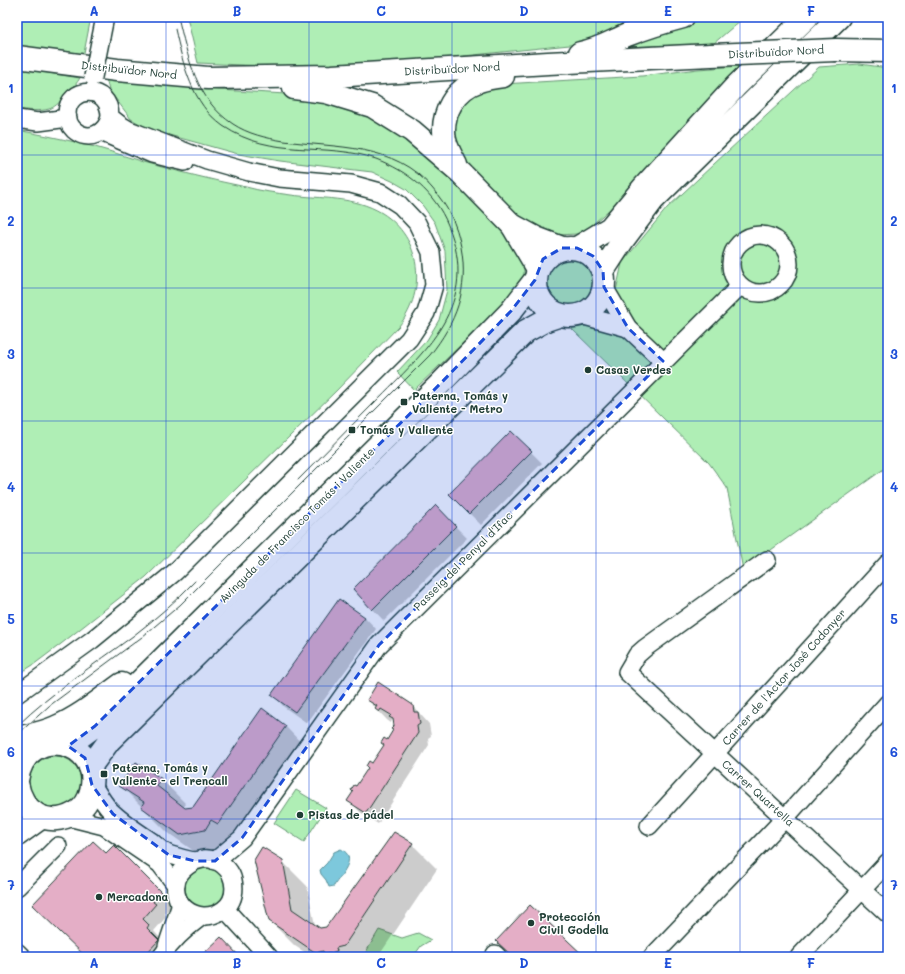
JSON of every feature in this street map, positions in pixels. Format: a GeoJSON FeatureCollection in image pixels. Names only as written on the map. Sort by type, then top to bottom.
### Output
{"type":"FeatureCollection","features":[{"type":"Feature","properties":{"kind":"main road"},"geometry":{"type":"LineString","coordinates":[[461,173],[449,153],[445,139],[444,122],[449,106],[456,95],[466,87],[478,81],[517,73],[573,54],[597,49],[652,26],[684,17]]}},
{"type":"Feature","properties":{"kind":"main road"},"geometry":{"type":"LineString","coordinates":[[807,17],[736,86],[643,188],[610,228],[570,248],[552,252],[543,259],[536,274],[536,289],[539,298],[545,306],[552,312],[571,315],[592,308],[600,299],[603,279],[623,240],[654,200],[839,17]]}},
{"type":"Feature","properties":{"kind":"main road","name":"Distribuïdor Nord"},"geometry":{"type":"LineString","coordinates":[[17,57],[117,70],[208,78],[332,76],[711,55],[836,50],[888,50]]}},
{"type":"Feature","properties":{"kind":"main road"},"geometry":{"type":"LineString","coordinates":[[208,78],[234,85],[296,88],[326,92],[372,106],[412,131],[461,173],[512,225],[536,238],[586,251],[593,256],[599,263],[603,279]]}},
{"type":"Feature","properties":{"kind":"main road"},"geometry":{"type":"LineString","coordinates":[[512,225],[536,274]]}},
{"type":"Feature","properties":{"kind":"main road","name":"Avinguda de Francisco Tomás i Valiente"},"geometry":{"type":"LineString","coordinates":[[68,746],[95,726],[441,383],[511,311],[536,274]]}},
{"type":"Feature","properties":{"kind":"main road","name":"Avinguda de Francisco Tomás i Valiente"},"geometry":{"type":"LineString","coordinates":[[91,776],[109,741],[526,331],[546,320],[571,315]]}},
{"type":"Feature","properties":{"kind":"main road"},"geometry":{"type":"LineString","coordinates":[[17,738],[36,734],[70,721],[139,671],[203,619]]}},
{"type":"Feature","properties":{"kind":"main road"},"geometry":{"type":"LineString","coordinates":[[56,743],[68,746],[85,758],[91,776],[90,795],[84,805],[77,812],[68,817],[55,819],[42,817],[32,812],[24,804],[17,788],[19,769],[24,758],[33,750],[44,745],[56,743]]}},
{"type":"Feature","properties":{"kind":"main road"},"geometry":{"type":"LineString","coordinates":[[17,835],[42,817]]}},
{"type":"Feature","properties":{"kind":"street"},"geometry":{"type":"LineString","coordinates":[[79,95],[85,92],[99,94],[108,104],[110,117],[106,128],[101,132],[87,136],[81,134],[70,125],[67,111],[69,105],[93,77],[105,17]]}},
{"type":"Feature","properties":{"kind":"street"},"geometry":{"type":"LineString","coordinates":[[93,77],[99,94]]}},
{"type":"Feature","properties":{"kind":"street"},"geometry":{"type":"LineString","coordinates":[[17,694],[92,640],[175,572],[409,338],[426,313],[434,285],[431,252],[417,223],[400,205],[380,192],[351,184],[279,178],[249,172],[207,160],[158,142],[129,130],[110,117]]}},
{"type":"Feature","properties":{"kind":"street"},"geometry":{"type":"LineString","coordinates":[[17,119],[38,122],[68,118]]}},
{"type":"Feature","properties":{"kind":"street"},"geometry":{"type":"LineString","coordinates":[[101,132],[152,154],[204,167],[249,172]]}},
{"type":"Feature","properties":{"kind":"street"},"geometry":{"type":"LineString","coordinates":[[603,279],[628,328],[663,361]]}},
{"type":"Feature","properties":{"kind":"street","name":"Passeig del Penyal d'Ifac"},"geometry":{"type":"LineString","coordinates":[[215,861],[242,838],[380,645],[663,361],[740,286]]}},
{"type":"Feature","properties":{"kind":"street"},"geometry":{"type":"LineString","coordinates":[[571,315],[628,328]]}},
{"type":"Feature","properties":{"kind":"street","name":"Carrer Quartella"},"geometry":{"type":"LineString","coordinates":[[767,560],[645,648],[637,655],[627,672],[888,914]]}},
{"type":"Feature","properties":{"kind":"street","name":"Carrer de l'Actor José Codonyer"},"geometry":{"type":"LineString","coordinates":[[649,826],[888,563]]}},
{"type":"Feature","properties":{"kind":"street"},"geometry":{"type":"LineString","coordinates":[[652,957],[785,818],[888,703]]}},
{"type":"Feature","properties":{"kind":"street"},"geometry":{"type":"LineString","coordinates":[[91,776],[113,814],[169,855],[195,861]]}},
{"type":"Feature","properties":{"kind":"street"},"geometry":{"type":"LineString","coordinates":[[68,817],[104,826],[160,864],[176,885]]}},
{"type":"Feature","properties":{"kind":"street"},"geometry":{"type":"LineString","coordinates":[[17,887],[58,846]]}},
{"type":"Feature","properties":{"kind":"street"},"geometry":{"type":"LineString","coordinates":[[205,859],[215,861],[224,866],[230,872],[234,881],[233,896],[225,909],[215,916],[201,917],[188,911],[181,904],[177,895],[176,885],[179,875],[185,867],[195,861],[205,859]]}},
{"type":"Feature","properties":{"kind":"street"},"geometry":{"type":"LineString","coordinates":[[799,957],[888,862]]}},
{"type":"Feature","properties":{"kind":"street"},"geometry":{"type":"LineString","coordinates":[[164,953],[181,904]]}},
{"type":"Feature","properties":{"kind":"street"},"geometry":{"type":"LineString","coordinates":[[225,909],[269,957]]}},
{"type":"Feature","properties":{"kind":"street"},"geometry":{"type":"LineString","coordinates":[[164,953],[191,924],[201,917]]}},
{"type":"Feature","properties":{"kind":"street"},"geometry":{"type":"LineString","coordinates":[[17,952],[22,957]]}},
{"type":"Feature","properties":{"kind":"highlighted area"},"geometry":{"type":"Polygon","coordinates":[[[562,248],[577,248],[593,256],[603,271],[604,287],[628,328],[663,361],[379,645],[242,838],[215,861],[195,861],[169,855],[113,814],[92,785],[85,758],[68,746],[95,726],[441,383],[511,311],[535,280],[543,259],[562,248]]]}},
{"type":"Feature","properties":{"kind":"green space"},"geometry":{"type":"Polygon","coordinates":[[[17,17],[91,17],[83,58],[17,50],[17,17]]]}},
{"type":"Feature","properties":{"kind":"green space"},"geometry":{"type":"Polygon","coordinates":[[[187,17],[792,17],[790,19],[741,20],[713,44],[623,47],[579,44],[406,62],[284,67],[198,63],[187,17]]]}},
{"type":"Feature","properties":{"kind":"green space"},"geometry":{"type":"Polygon","coordinates":[[[860,64],[888,68],[888,466],[743,570],[727,488],[709,463],[572,329],[616,291],[622,263],[667,208],[819,67],[860,64]]]}},
{"type":"Feature","properties":{"kind":"green space"},"geometry":{"type":"Polygon","coordinates":[[[741,66],[675,136],[610,209],[586,230],[577,234],[556,235],[533,230],[461,161],[452,146],[452,114],[467,94],[502,84],[642,76],[698,69],[741,66]]]}},
{"type":"Feature","properties":{"kind":"green space"},"geometry":{"type":"Polygon","coordinates":[[[17,68],[80,78],[66,96],[49,109],[17,109],[17,68]]]}},
{"type":"Feature","properties":{"kind":"green space"},"geometry":{"type":"Polygon","coordinates":[[[106,79],[219,90],[319,96],[339,101],[413,137],[507,230],[524,266],[522,283],[515,293],[414,390],[397,372],[427,340],[439,320],[447,290],[445,251],[435,223],[423,206],[406,189],[372,172],[280,161],[238,154],[151,130],[131,119],[109,90],[106,79]]]}},
{"type":"Feature","properties":{"kind":"green space"},"geometry":{"type":"Polygon","coordinates":[[[17,130],[87,145],[143,162],[257,190],[337,199],[371,208],[382,213],[395,224],[405,236],[412,250],[416,265],[416,281],[414,297],[408,312],[399,326],[337,390],[146,577],[61,644],[17,675],[17,130]]]}},
{"type":"Feature","properties":{"kind":"green space"},"geometry":{"type":"Polygon","coordinates":[[[571,253],[581,255],[590,261],[596,270],[598,280],[596,290],[590,299],[581,305],[571,307],[561,305],[552,299],[546,290],[544,280],[546,270],[552,261],[561,255],[571,253]]]}},
{"type":"Feature","properties":{"kind":"green space"},"geometry":{"type":"Polygon","coordinates":[[[55,756],[69,760],[77,768],[81,782],[77,796],[69,804],[55,808],[41,804],[33,796],[29,782],[33,768],[41,760],[55,756]]]}},
{"type":"Feature","properties":{"kind":"green space","name":"Pistas de pádel"},"geometry":{"type":"Polygon","coordinates":[[[296,790],[326,808],[304,842],[274,823],[296,790]]]}},
{"type":"Feature","properties":{"kind":"green space"},"geometry":{"type":"Polygon","coordinates":[[[206,866],[221,872],[227,887],[221,902],[206,908],[191,902],[185,887],[191,872],[206,866]]]}},
{"type":"Feature","properties":{"kind":"green space"},"geometry":{"type":"Polygon","coordinates":[[[379,930],[402,938],[418,933],[431,940],[421,946],[413,957],[363,957],[379,930]]]}},
{"type":"Feature","properties":{"kind":"water"},"geometry":{"type":"Polygon","coordinates":[[[341,849],[346,853],[348,862],[344,872],[334,886],[329,887],[320,870],[327,863],[334,852],[341,849]]]}},
{"type":"Feature","properties":{"kind":"building"},"geometry":{"type":"Polygon","coordinates":[[[511,431],[532,451],[469,514],[449,494],[511,431]]]}},
{"type":"Feature","properties":{"kind":"building"},"geometry":{"type":"Polygon","coordinates":[[[436,505],[456,526],[372,610],[353,589],[436,505]]]}},
{"type":"Feature","properties":{"kind":"building"},"geometry":{"type":"Polygon","coordinates":[[[339,599],[365,617],[295,712],[271,695],[339,599]]]}},
{"type":"Feature","properties":{"kind":"building"},"geometry":{"type":"Polygon","coordinates":[[[378,682],[413,705],[414,712],[418,712],[420,724],[417,726],[418,733],[366,813],[347,801],[353,792],[351,790],[354,785],[356,786],[368,768],[366,766],[369,761],[372,763],[384,745],[381,743],[384,738],[387,740],[393,730],[391,729],[394,726],[393,719],[389,717],[391,715],[381,709],[379,712],[375,709],[377,706],[367,700],[378,682]]]}},
{"type":"Feature","properties":{"kind":"building"},"geometry":{"type":"Polygon","coordinates":[[[262,708],[286,726],[218,824],[211,820],[205,830],[180,835],[141,807],[144,802],[119,786],[136,762],[162,779],[157,786],[185,808],[193,807],[262,708]]]}},
{"type":"Feature","properties":{"kind":"building"},"geometry":{"type":"Polygon","coordinates":[[[394,832],[413,843],[344,946],[336,948],[337,951],[324,955],[323,951],[316,953],[269,921],[254,860],[262,847],[283,860],[292,909],[320,928],[326,927],[394,832]]]}},
{"type":"Feature","properties":{"kind":"building","name":"Mercadona"},"geometry":{"type":"Polygon","coordinates":[[[93,841],[106,853],[114,845],[161,892],[153,902],[156,904],[143,919],[149,925],[147,928],[159,940],[143,957],[86,957],[32,905],[93,841]]]}},
{"type":"Feature","properties":{"kind":"building","name":"Protección Civil Godella"},"geometry":{"type":"Polygon","coordinates":[[[530,905],[585,957],[513,957],[496,941],[530,905]]]}},
{"type":"Feature","properties":{"kind":"building"},"geometry":{"type":"Polygon","coordinates":[[[221,937],[240,957],[204,957],[202,955],[221,937]]]}},
{"type":"Feature","properties":{"kind":"tram line"},"geometry":{"type":"LineString","coordinates":[[17,735],[49,706],[142,637],[180,605],[430,355],[447,330],[453,318],[462,291],[463,263],[457,230],[447,208],[432,188],[417,173],[401,163],[383,155],[344,147],[284,141],[257,135],[233,124],[220,114],[210,103],[202,90],[190,62],[178,17]]}},
{"type":"Feature","properties":{"kind":"tram line"},"geometry":{"type":"LineString","coordinates":[[175,29],[190,82],[196,95],[212,117],[223,126],[242,136],[261,143],[280,147],[338,151],[357,154],[388,164],[419,184],[436,203],[448,225],[456,253],[458,279],[453,302],[443,324],[413,364],[298,480]]}},
{"type":"Feature","properties":{"kind":"tram line"},"geometry":{"type":"LineString","coordinates":[[17,726],[59,690],[149,623],[173,603],[195,581]]}},
{"type":"Feature","properties":{"kind":"place","name":"Casas Verdes"},"geometry":{"type":"Point","coordinates":[588,370]}},
{"type":"Feature","properties":{"kind":"place","name":"Paterna, Tomás y Valiente - Metro"},"geometry":{"type":"Point","coordinates":[404,402]}},
{"type":"Feature","properties":{"kind":"place","name":"Tomás y Valiente"},"geometry":{"type":"Point","coordinates":[352,430]}},
{"type":"Feature","properties":{"kind":"place","name":"Paterna, Tomás y Valiente - el Trencall"},"geometry":{"type":"Point","coordinates":[104,774]}},
{"type":"Feature","properties":{"kind":"place","name":"Pistas de pádel"},"geometry":{"type":"Point","coordinates":[300,815]}},
{"type":"Feature","properties":{"kind":"place","name":"Mercadona"},"geometry":{"type":"Point","coordinates":[99,897]}},
{"type":"Feature","properties":{"kind":"place","name":"Protección Civil Godella"},"geometry":{"type":"Point","coordinates":[531,923]}}]}
